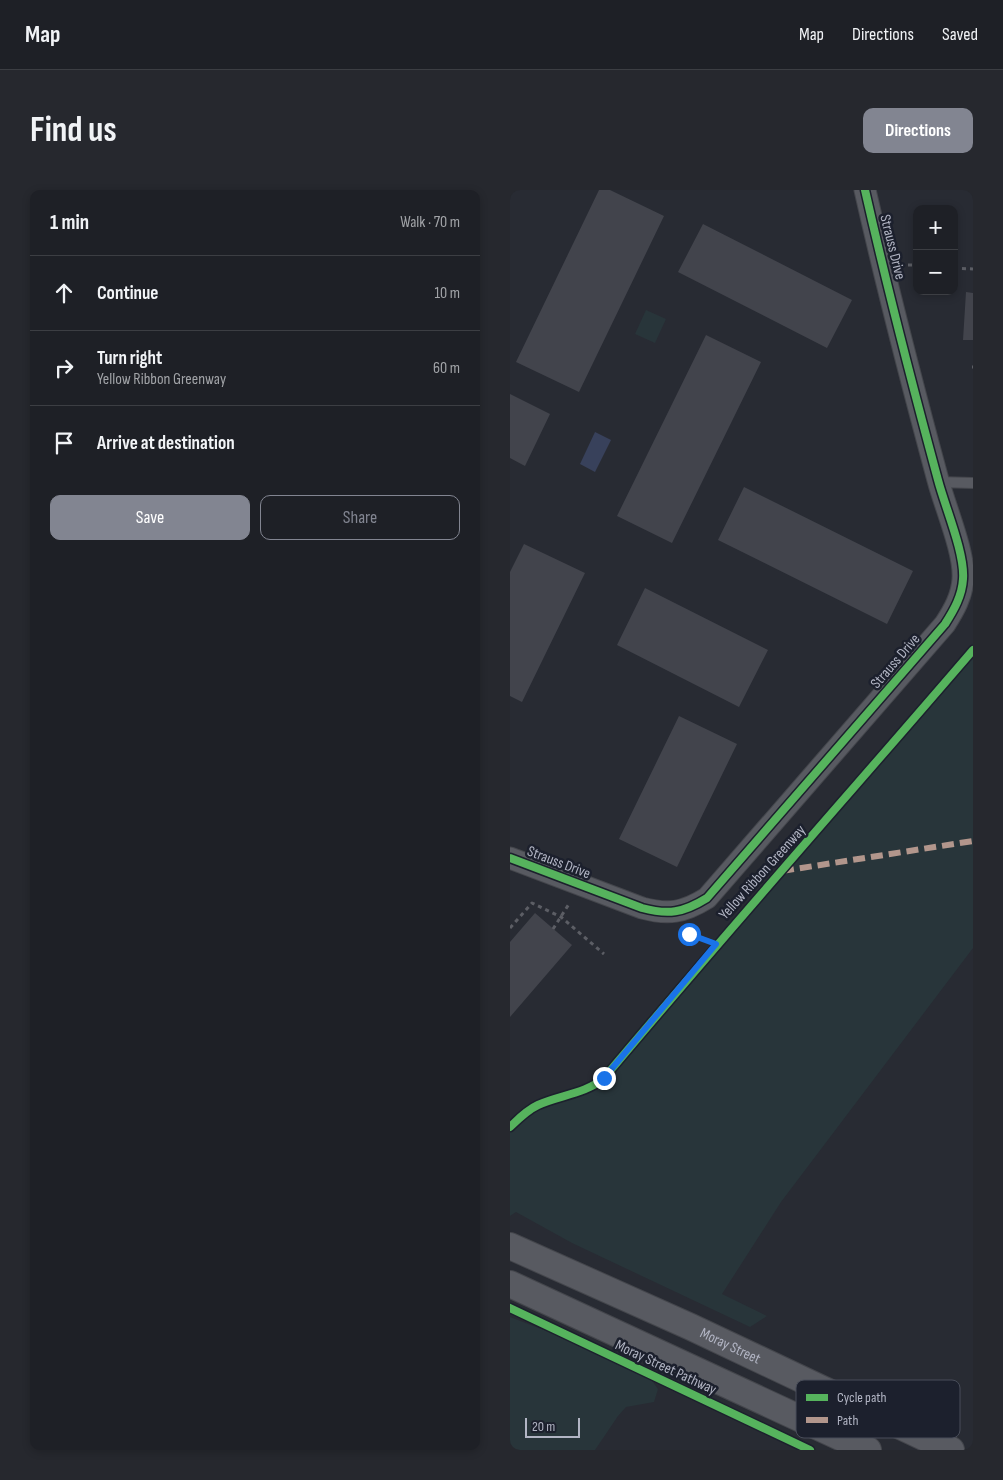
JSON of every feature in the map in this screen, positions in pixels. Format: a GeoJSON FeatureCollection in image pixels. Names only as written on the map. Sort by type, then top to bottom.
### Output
{"type":"FeatureCollection","features":[{"type":"Feature","properties":{"kind":"street","name":"Strauss Drive"},"geometry":{"type":"LineString","coordinates":[[510,858],[642,908],[659,912],[673,912],[694,906],[707,898],[945,624],[954,610],[963,579],[962,561],[938,482],[865,190]]}},
{"type":"Feature","properties":{"kind":"street","name":"Moray Street"},"geometry":{"type":"LineString","coordinates":[[510,1246],[691,1327],[803,1380]]}},
{"type":"Feature","properties":{"kind":"street"},"geometry":{"type":"LineString","coordinates":[[510,1284],[796,1417]]}},
{"type":"Feature","properties":{"kind":"street"},"geometry":{"type":"LineString","coordinates":[[842,1438],[868,1450]]}},
{"type":"Feature","properties":{"kind":"street","name":"Moray Street"},"geometry":{"type":"LineString","coordinates":[[926,1438],[951,1450]]}},
{"type":"Feature","properties":{"kind":"lane"},"geometry":{"type":"LineString","coordinates":[[938,482],[973,483]]}},
{"type":"Feature","properties":{"kind":"path"},"geometry":{"type":"LineString","coordinates":[[908,265],[913,266]]}},
{"type":"Feature","properties":{"kind":"path"},"geometry":{"type":"LineString","coordinates":[[958,268],[973,269]]}},
{"type":"Feature","properties":{"kind":"path"},"geometry":{"type":"LineString","coordinates":[[510,928],[532,903],[561,917],[604,954]]}},
{"type":"Feature","properties":{"kind":"path"},"geometry":{"type":"LineString","coordinates":[[553,929],[569,904]]}},
{"type":"Feature","properties":{"kind":"shaded area"},"geometry":{"type":"Polygon","coordinates":[[[646,310],[666,319],[655,343],[635,334],[646,310]]]}},
{"type":"Feature","properties":{"kind":"shaded area"},"geometry":{"type":"Polygon","coordinates":[[[973,650],[973,948],[781,1202],[722,1294],[767,1316],[750,1327],[572,1243],[516,1212],[510,1216],[510,1127],[534,1107],[589,1088],[604,1078],[973,650]]]}},
{"type":"Feature","properties":{"kind":"shaded area"},"geometry":{"type":"Polygon","coordinates":[[[510,1317],[619,1359],[647,1374],[658,1389],[654,1402],[626,1407],[595,1450],[510,1450],[510,1317]]]}},
{"type":"Feature","properties":{"kind":"water"},"geometry":{"type":"Polygon","coordinates":[[[595,432],[611,440],[595,472],[580,464],[595,432]]]}},
{"type":"Feature","properties":{"kind":"building"},"geometry":{"type":"Polygon","coordinates":[[[599,190],[610,190],[664,216],[579,392],[516,362],[599,190]]]}},
{"type":"Feature","properties":{"kind":"building"},"geometry":{"type":"Polygon","coordinates":[[[703,224],[852,300],[827,348],[678,272],[703,224]]]}},
{"type":"Feature","properties":{"kind":"building"},"geometry":{"type":"Polygon","coordinates":[[[966,292],[973,293],[973,340],[963,340],[966,292]]]}},
{"type":"Feature","properties":{"kind":"building"},"geometry":{"type":"Polygon","coordinates":[[[706,335],[761,362],[672,543],[617,516],[706,335]]]}},
{"type":"Feature","properties":{"kind":"building"},"geometry":{"type":"Polygon","coordinates":[[[510,394],[550,414],[525,466],[510,458],[510,394]]]}},
{"type":"Feature","properties":{"kind":"building"},"geometry":{"type":"Polygon","coordinates":[[[744,487],[913,571],[887,624],[718,540],[744,487]]]}},
{"type":"Feature","properties":{"kind":"building"},"geometry":{"type":"Polygon","coordinates":[[[524,544],[585,573],[522,702],[510,696],[510,572],[524,544]]]}},
{"type":"Feature","properties":{"kind":"building"},"geometry":{"type":"Polygon","coordinates":[[[645,588],[768,650],[739,707],[617,645],[645,588]]]}},
{"type":"Feature","properties":{"kind":"building"},"geometry":{"type":"Polygon","coordinates":[[[679,716],[737,744],[677,867],[619,839],[679,716]]]}},
{"type":"Feature","properties":{"kind":"building"},"geometry":{"type":"Polygon","coordinates":[[[535,913],[572,945],[510,1017],[510,942],[535,913]]]}},
{"type":"Feature","properties":{"kind":"marked path"},"geometry":{"type":"LineString","coordinates":[[782,871],[973,841]]}},
{"type":"Feature","properties":{"kind":"cycle path"},"geometry":{"type":"LineString","coordinates":[[510,858],[642,908],[660,912],[683,910],[707,898],[945,624],[954,608],[959,597],[963,579],[961,556],[919,408],[865,190]]}},
{"type":"Feature","properties":{"kind":"cycle path","name":"Yellow Ribbon Greenway"},"geometry":{"type":"LineString","coordinates":[[510,1127],[534,1107],[589,1088],[604,1078],[973,650]]}},
{"type":"Feature","properties":{"kind":"cycle path","name":"Moray Street Pathway"},"geometry":{"type":"LineString","coordinates":[[510,1308],[810,1450]]}},
{"type":"Feature","properties":{"kind":"route"},"geometry":{"type":"LineString","coordinates":[[604,1078],[716,944],[689,934]]}}]}
